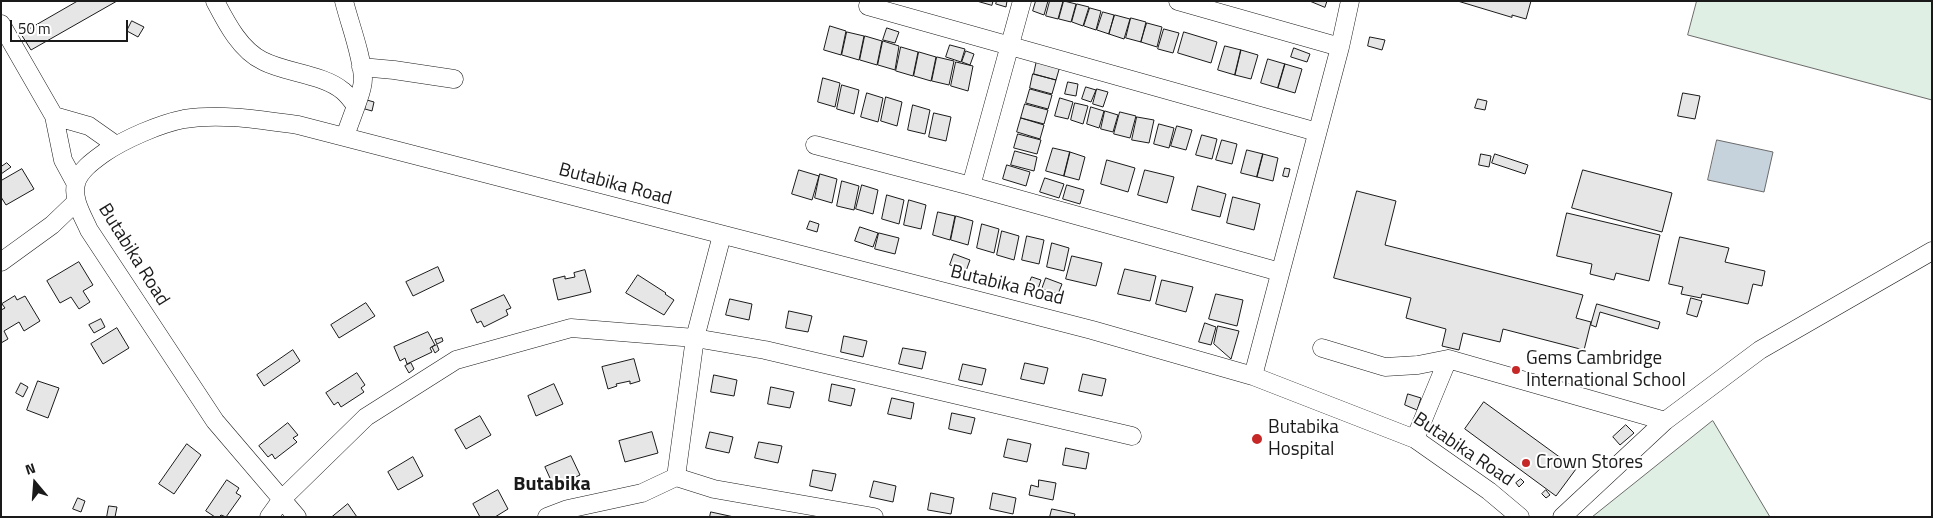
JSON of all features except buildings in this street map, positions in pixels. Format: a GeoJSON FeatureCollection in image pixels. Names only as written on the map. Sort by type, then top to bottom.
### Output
{"type":"FeatureCollection","features":[{"type":"Feature","properties":{"kind":"street"},"geometry":{"type":"LineString","coordinates":[[214,1],[242,44],[252,54],[262,61],[337,87],[356,106]]}},
{"type":"Feature","properties":{"kind":"street"},"geometry":{"type":"LineString","coordinates":[[344,1],[361,67],[362,90],[345,136]]}},
{"type":"Feature","properties":{"kind":"street"},"geometry":{"type":"LineString","coordinates":[[972,186],[1022,1]]}},
{"type":"Feature","properties":{"kind":"street"},"geometry":{"type":"LineString","coordinates":[[1178,1],[1340,47]]}},
{"type":"Feature","properties":{"kind":"street"},"geometry":{"type":"LineString","coordinates":[[1253,376],[1340,47],[1350,1]]}},
{"type":"Feature","properties":{"kind":"street"},"geometry":{"type":"LineString","coordinates":[[868,6],[1317,132]]}},
{"type":"Feature","properties":{"kind":"street"},"geometry":{"type":"LineString","coordinates":[[1,24],[54,116],[62,160],[76,184]]}},
{"type":"Feature","properties":{"kind":"street"},"geometry":{"type":"LineString","coordinates":[[361,67],[454,79]]}},
{"type":"Feature","properties":{"kind":"street"},"geometry":{"type":"LineString","coordinates":[[54,116],[89,126],[116,145]]}},
{"type":"Feature","properties":{"kind":"street","name":"Butabika Road"},"geometry":{"type":"LineString","coordinates":[[297,517],[215,421],[89,230],[76,202],[76,184],[81,173],[116,145],[157,128],[184,120],[249,118],[298,125],[1092,330],[1253,376],[1415,439],[1489,491],[1520,517]]}},
{"type":"Feature","properties":{"kind":"street"},"geometry":{"type":"LineString","coordinates":[[815,145],[972,186],[1280,272]]}},
{"type":"Feature","properties":{"kind":"street"},"geometry":{"type":"LineString","coordinates":[[1,262],[52,225],[76,202]]}},
{"type":"Feature","properties":{"kind":"street"},"geometry":{"type":"LineString","coordinates":[[676,477],[695,338],[722,235]]}},
{"type":"Feature","properties":{"kind":"street"},"geometry":{"type":"LineString","coordinates":[[1562,517],[1666,421],[1760,350],[1932,250]]}},
{"type":"Feature","properties":{"kind":"street"},"geometry":{"type":"LineString","coordinates":[[269,517],[282,499],[366,417],[456,360],[571,328],[695,338],[765,350],[1132,436]]}},
{"type":"Feature","properties":{"kind":"street"},"geometry":{"type":"LineString","coordinates":[[1322,348],[1385,367],[1418,366],[1448,359],[1666,421]]}},
{"type":"Feature","properties":{"kind":"street"},"geometry":{"type":"LineString","coordinates":[[1415,439],[1448,359]]}},
{"type":"Feature","properties":{"kind":"street"},"geometry":{"type":"LineString","coordinates":[[547,517],[568,509],[642,493],[676,477],[714,489],[874,517]]}},
{"type":"Feature","properties":{"kind":"green space"},"geometry":{"type":"Polygon","coordinates":[[[1697,1],[1932,1],[1932,100],[1688,35],[1697,1]]]}},
{"type":"Feature","properties":{"kind":"green space"},"geometry":{"type":"Polygon","coordinates":[[[1712,421],[1770,517],[1592,517],[1712,421]]]}},
{"type":"Feature","properties":{"kind":"shaded area"},"geometry":{"type":"Polygon","coordinates":[[[1717,140],[1773,152],[1764,192],[1708,180],[1717,140]]]}},
{"type":"Feature","properties":{"kind":"place","name":"Gems Cambridge International School"},"geometry":{"type":"Point","coordinates":[1516,370]}},
{"type":"Feature","properties":{"kind":"place","name":"Butabika Hospital"},"geometry":{"type":"Point","coordinates":[1257,439]}},
{"type":"Feature","properties":{"kind":"place","name":"Crown Stores"},"geometry":{"type":"Point","coordinates":[1526,463]}},
{"type":"Feature","properties":{"kind":"district","name":"Butabika"},"geometry":{"type":"Point","coordinates":[552,485]}}]}
